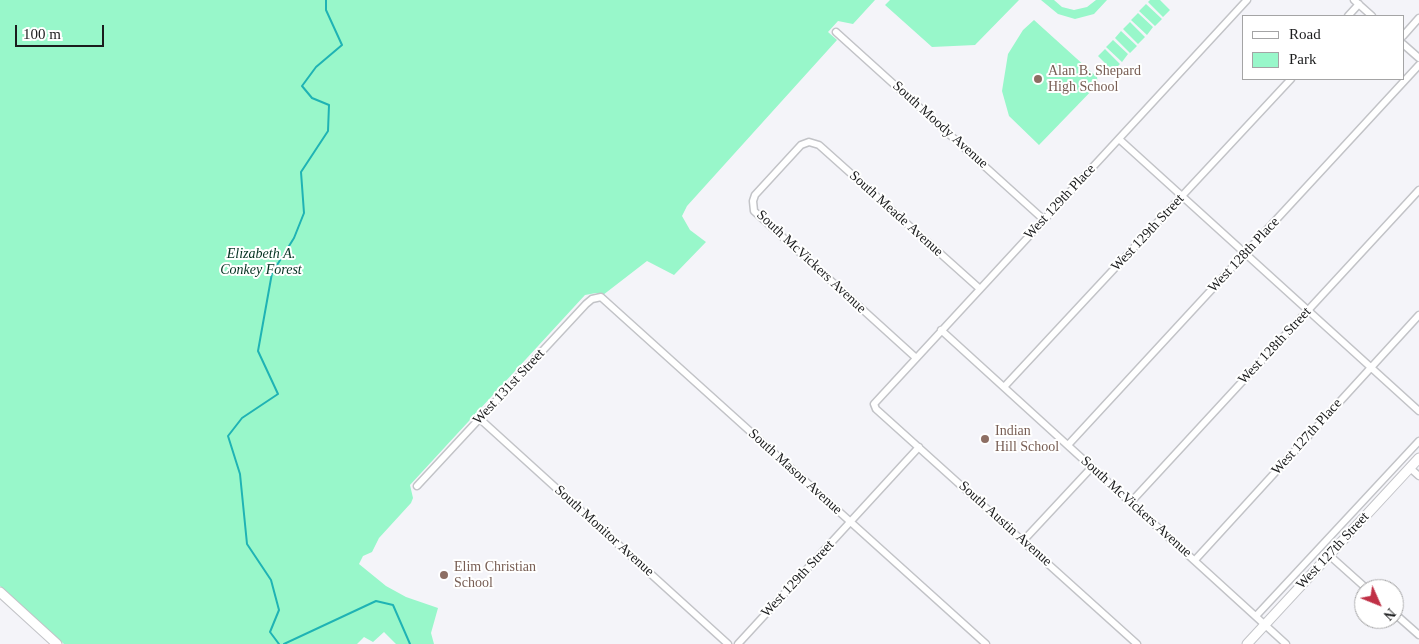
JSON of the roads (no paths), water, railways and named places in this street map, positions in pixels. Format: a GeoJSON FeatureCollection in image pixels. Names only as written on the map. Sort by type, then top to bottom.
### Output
{"type":"FeatureCollection","features":[{"type":"Feature","properties":{"kind":"main road","name":"West 127th Street"},"geometry":{"type":"LineString","coordinates":[[1247,644],[1419,458]]}},
{"type":"Feature","properties":{"kind":"main road"},"geometry":{"type":"LineString","coordinates":[[1,595],[57,644]]}},
{"type":"Feature","properties":{"kind":"street","name":"West 129th Place"},"geometry":{"type":"LineString","coordinates":[[874,404],[1247,0]]}},
{"type":"Feature","properties":{"kind":"street"},"geometry":{"type":"LineString","coordinates":[[1349,15],[1357,2],[1371,15]]}},
{"type":"Feature","properties":{"kind":"street"},"geometry":{"type":"LineString","coordinates":[[1404,35],[1419,18]]}},
{"type":"Feature","properties":{"kind":"street","name":"South Moody Avenue"},"geometry":{"type":"LineString","coordinates":[[836,32],[1043,219]]}},
{"type":"Feature","properties":{"kind":"street"},"geometry":{"type":"LineString","coordinates":[[1404,45],[1419,58]]}},
{"type":"Feature","properties":{"kind":"street","name":"West 128th Place"},"geometry":{"type":"LineString","coordinates":[[1068,445],[1419,65]]}},
{"type":"Feature","properties":{"kind":"street","name":"West 129th Street"},"geometry":{"type":"LineString","coordinates":[[1004,388],[1289,80]]}},
{"type":"Feature","properties":{"kind":"street"},"geometry":{"type":"LineString","coordinates":[[1119,138],[1419,411]]}},
{"type":"Feature","properties":{"kind":"street","name":"South McVickers Avenue"},"geometry":{"type":"LineString","coordinates":[[810,142],[801,145],[755,195],[753,206],[757,214],[915,358]]}},
{"type":"Feature","properties":{"kind":"street","name":"South Meade Avenue"},"geometry":{"type":"LineString","coordinates":[[810,142],[819,145],[980,289]]}},
{"type":"Feature","properties":{"kind":"street","name":"West 128th Street"},"geometry":{"type":"LineString","coordinates":[[1131,502],[1419,190]]}},
{"type":"Feature","properties":{"kind":"street","name":"West 131st Street"},"geometry":{"type":"LineString","coordinates":[[417,486],[586,304],[597,297],[605,298]]}},
{"type":"Feature","properties":{"kind":"street","name":"South Mason Avenue"},"geometry":{"type":"LineString","coordinates":[[605,298],[986,644]]}},
{"type":"Feature","properties":{"kind":"street","name":"West 127th Place"},"geometry":{"type":"LineString","coordinates":[[1195,560],[1419,315]]}},
{"type":"Feature","properties":{"kind":"street","name":"South McVickers Avenue"},"geometry":{"type":"LineString","coordinates":[[941,330],[1286,644]]}},
{"type":"Feature","properties":{"kind":"street","name":"South Austin Avenue"},"geometry":{"type":"LineString","coordinates":[[874,404],[876,409],[1137,644]]}},
{"type":"Feature","properties":{"kind":"street","name":"South Monitor Avenue"},"geometry":{"type":"LineString","coordinates":[[480,419],[728,644]]}},
{"type":"Feature","properties":{"kind":"street"},"geometry":{"type":"LineString","coordinates":[[1256,616],[1419,441]]}},
{"type":"Feature","properties":{"kind":"street","name":"West 129th Street"},"geometry":{"type":"LineString","coordinates":[[738,644],[919,447]]}},
{"type":"Feature","properties":{"kind":"street"},"geometry":{"type":"LineString","coordinates":[[1023,541],[1092,467]]}},
{"type":"Feature","properties":{"kind":"street"},"geometry":{"type":"LineString","coordinates":[[1410,468],[1419,476]]}},
{"type":"Feature","properties":{"kind":"street"},"geometry":{"type":"LineString","coordinates":[[1330,555],[1356,579]]}},
{"type":"Feature","properties":{"kind":"street"},"geometry":{"type":"LineString","coordinates":[[1404,622],[1419,635]]}},
{"type":"Feature","properties":{"kind":"waterway"},"geometry":{"type":"LineString","coordinates":[[279,644],[270,632],[279,610],[271,580],[247,544],[240,474],[228,436],[242,418],[278,394],[258,351],[272,273],[294,238],[304,213],[301,172],[328,131],[329,105],[312,98],[302,86],[316,67],[342,45],[326,10],[326,0]]}},
{"type":"Feature","properties":{"kind":"waterway"},"geometry":{"type":"LineString","coordinates":[[284,644],[376,601],[393,605],[410,644]]}},
{"type":"Feature","properties":{"kind":"place","name":"Alan B. Shepard High School"},"geometry":{"type":"Point","coordinates":[1038,79]}},
{"type":"Feature","properties":{"kind":"place","name":"Indian Hill School"},"geometry":{"type":"Point","coordinates":[985,439]}},
{"type":"Feature","properties":{"kind":"place","name":"Elim Christian School"},"geometry":{"type":"Point","coordinates":[444,575]}},
{"type":"Feature","properties":{"kind":"park label","name":"Elizabeth A. Conkey Forest"},"geometry":{"type":"Point","coordinates":[261,262]}}]}
